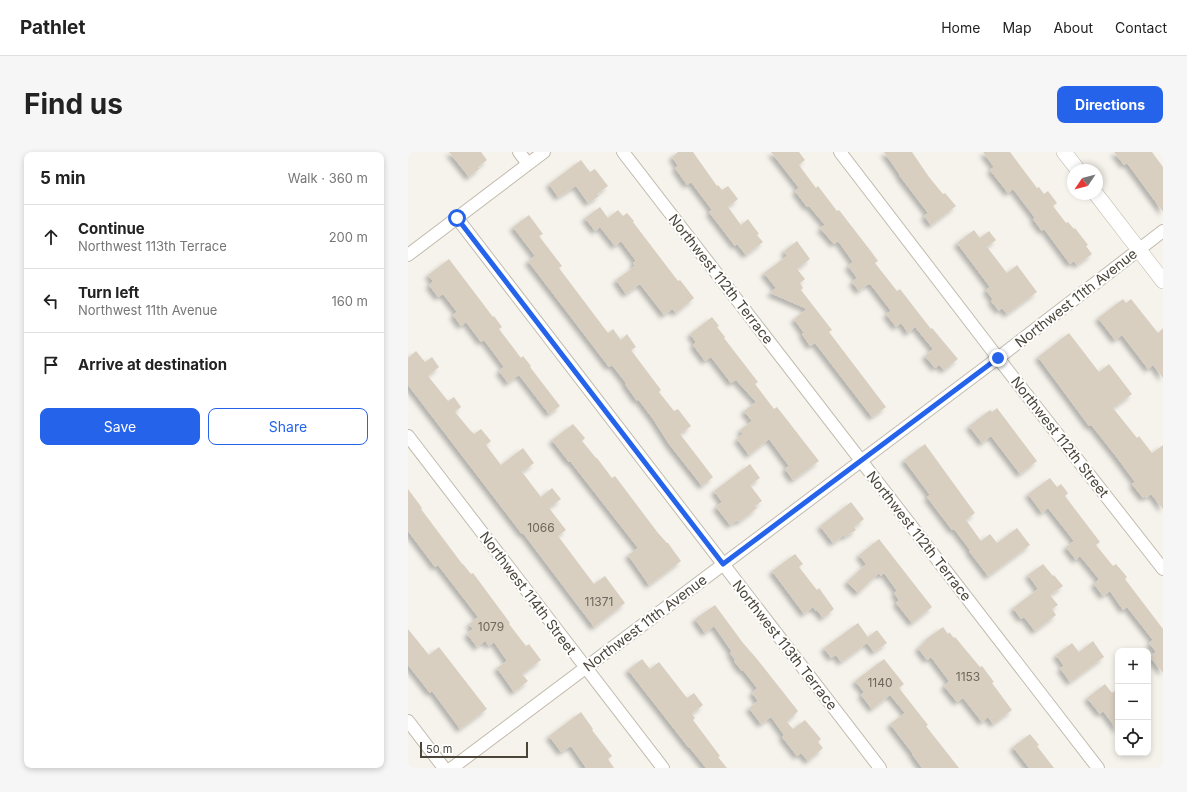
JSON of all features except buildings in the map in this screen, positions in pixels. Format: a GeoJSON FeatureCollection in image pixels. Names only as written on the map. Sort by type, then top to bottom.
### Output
{"type":"FeatureCollection","features":[{"type":"Feature","properties":{"kind":"street"},"geometry":{"type":"LineString","coordinates":[[519,152],[528,164]]}},
{"type":"Feature","properties":{"kind":"street"},"geometry":{"type":"LineString","coordinates":[[408,255],[544,152]]}},
{"type":"Feature","properties":{"kind":"street","name":"Northwest 112th Terrace"},"geometry":{"type":"LineString","coordinates":[[623,152],[1098,768]]}},
{"type":"Feature","properties":{"kind":"street","name":"Northwest 112th Street"},"geometry":{"type":"LineString","coordinates":[[840,152],[998,358],[1163,569]]}},
{"type":"Feature","properties":{"kind":"street"},"geometry":{"type":"LineString","coordinates":[[1064,152],[1073,164]]}},
{"type":"Feature","properties":{"kind":"street"},"geometry":{"type":"LineString","coordinates":[[1101,200],[1163,281]]}},
{"type":"Feature","properties":{"kind":"street","name":"Northwest 113th Terrace"},"geometry":{"type":"LineString","coordinates":[[457,218],[880,768]]}},
{"type":"Feature","properties":{"kind":"street","name":"Northwest 11th Avenue"},"geometry":{"type":"LineString","coordinates":[[452,768],[998,358],[1163,231]]}},
{"type":"Feature","properties":{"kind":"street","name":"Northwest 114th Street"},"geometry":{"type":"LineString","coordinates":[[408,436],[663,768]]}},
{"type":"Feature","properties":{"kind":"street"},"geometry":{"type":"LineString","coordinates":[[408,721],[444,768]]}},
{"type":"Feature","properties":{"kind":"route"},"geometry":{"type":"LineString","coordinates":[[457,218],[723,564],[998,358]]}}]}
